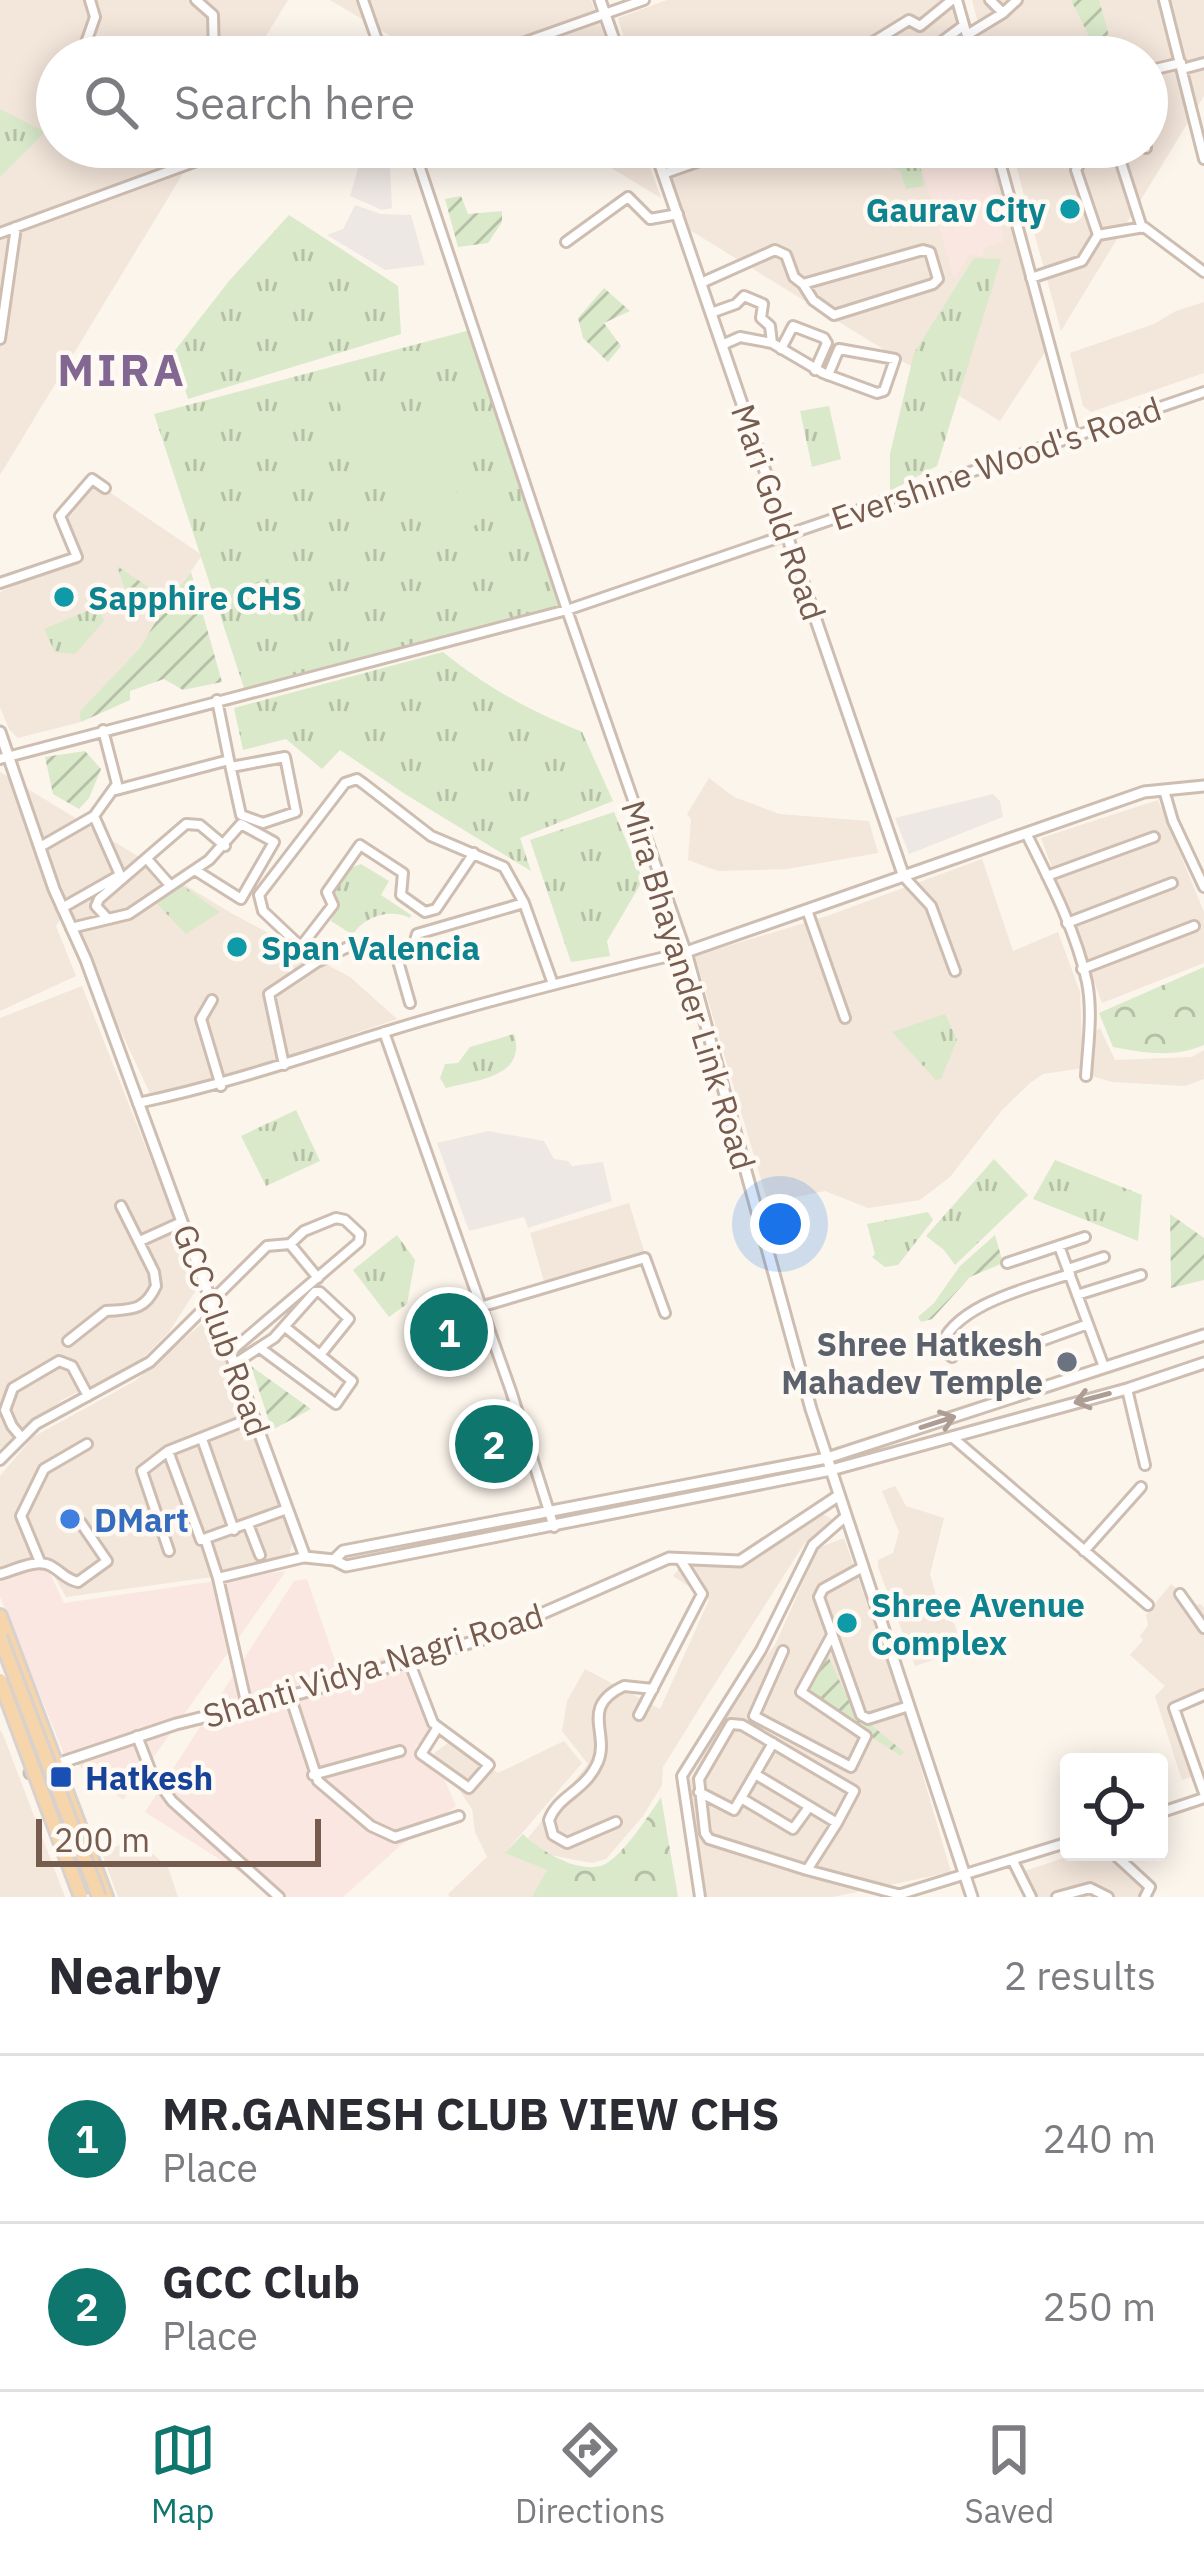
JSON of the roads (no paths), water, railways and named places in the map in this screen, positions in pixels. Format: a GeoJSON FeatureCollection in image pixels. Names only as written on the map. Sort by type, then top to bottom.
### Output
{"type":"FeatureCollection","features":[{"type":"Feature","properties":{"kind":"main road"},"geometry":{"type":"LineString","coordinates":[[0,1616],[102,1897]]}},
{"type":"Feature","properties":{"kind":"main road"},"geometry":{"type":"LineString","coordinates":[[0,1637],[102,1897]]}},
{"type":"Feature","properties":{"kind":"main road"},"geometry":{"type":"LineString","coordinates":[[0,1680],[78,1897]]}},
{"type":"Feature","properties":{"kind":"main road"},"geometry":{"type":"LineString","coordinates":[[0,1694],[78,1897]]}},
{"type":"Feature","properties":{"kind":"street"},"geometry":{"type":"LineString","coordinates":[[88,36],[95,17],[90,0]]}},
{"type":"Feature","properties":{"kind":"street"},"geometry":{"type":"LineString","coordinates":[[196,0],[213,15],[214,36]]}},
{"type":"Feature","properties":{"kind":"street"},"geometry":{"type":"LineString","coordinates":[[363,0],[376,36]]}},
{"type":"Feature","properties":{"kind":"street"},"geometry":{"type":"LineString","coordinates":[[600,0],[612,36]]}},
{"type":"Feature","properties":{"kind":"street"},"geometry":{"type":"LineString","coordinates":[[542,36],[644,0]]}},
{"type":"Feature","properties":{"kind":"street"},"geometry":{"type":"LineString","coordinates":[[882,36],[908,20],[920,26],[954,0],[967,36]]}},
{"type":"Feature","properties":{"kind":"street"},"geometry":{"type":"LineString","coordinates":[[990,0],[1003,13]]}},
{"type":"Feature","properties":{"kind":"street"},"geometry":{"type":"LineString","coordinates":[[955,36],[1003,13],[1017,0]]}},
{"type":"Feature","properties":{"kind":"street"},"geometry":{"type":"LineString","coordinates":[[1164,0],[1204,158]]}},
{"type":"Feature","properties":{"kind":"street"},"geometry":{"type":"LineString","coordinates":[[1168,68],[1204,63]]}},
{"type":"Feature","properties":{"kind":"street"},"geometry":{"type":"LineString","coordinates":[[0,232],[177,168]]}},
{"type":"Feature","properties":{"kind":"street","name":"Mira Bhayander Link Road"},"geometry":{"type":"LineString","coordinates":[[420,168],[686,952],[826,1458],[972,1897]]}},
{"type":"Feature","properties":{"kind":"street"},"geometry":{"type":"LineString","coordinates":[[662,169],[666,168]]}},
{"type":"Feature","properties":{"kind":"street"},"geometry":{"type":"LineString","coordinates":[[1002,168],[1074,436]]}},
{"type":"Feature","properties":{"kind":"street"},"geometry":{"type":"LineString","coordinates":[[1077,168],[1098,235]]}},
{"type":"Feature","properties":{"kind":"street"},"geometry":{"type":"LineString","coordinates":[[1123,168],[1142,228],[1204,272]]}},
{"type":"Feature","properties":{"kind":"street","name":"Mari Gold Road"},"geometry":{"type":"LineString","coordinates":[[662,169],[904,877]]}},
{"type":"Feature","properties":{"kind":"street"},"geometry":{"type":"LineString","coordinates":[[566,242],[628,197],[650,219],[678,214]]}},
{"type":"Feature","properties":{"kind":"street"},"geometry":{"type":"LineString","coordinates":[[0,339],[16,227]]}},
{"type":"Feature","properties":{"kind":"street"},"geometry":{"type":"LineString","coordinates":[[1031,278],[1082,261],[1098,235],[1142,228]]}},
{"type":"Feature","properties":{"kind":"street"},"geometry":{"type":"LineString","coordinates":[[701,283],[775,250],[786,255],[794,277],[813,300],[834,315],[938,279],[930,252],[923,250],[803,284]]}},
{"type":"Feature","properties":{"kind":"street"},"geometry":{"type":"LineString","coordinates":[[711,313],[746,296],[763,304],[760,315],[777,346]]}},
{"type":"Feature","properties":{"kind":"street"},"geometry":{"type":"LineString","coordinates":[[777,346],[793,326],[824,338],[815,370]]}},
{"type":"Feature","properties":{"kind":"street"},"geometry":{"type":"LineString","coordinates":[[722,345],[740,337],[777,346],[815,370],[828,375],[881,393],[895,359],[839,350],[828,375]]}},
{"type":"Feature","properties":{"kind":"street","name":"Evershine Wood's Road"},"geometry":{"type":"LineString","coordinates":[[4,757],[567,610],[1204,392]]}},
{"type":"Feature","properties":{"kind":"street"},"geometry":{"type":"LineString","coordinates":[[0,583],[76,556],[60,516],[92,479],[105,488]]}},
{"type":"Feature","properties":{"kind":"street"},"geometry":{"type":"LineString","coordinates":[[40,847],[94,816],[116,790],[230,764],[285,757],[296,812],[263,823],[239,812],[230,764],[217,700]]}},
{"type":"Feature","properties":{"kind":"street"},"geometry":{"type":"LineString","coordinates":[[104,730],[116,790]]}},
{"type":"Feature","properties":{"kind":"street","name":"GCC Club Road"},"geometry":{"type":"LineString","coordinates":[[0,733],[4,757],[305,1557]]}},
{"type":"Feature","properties":{"kind":"street"},"geometry":{"type":"LineString","coordinates":[[317,962],[262,910],[260,895],[345,783],[357,779],[431,836],[504,866],[524,903],[553,984]]}},
{"type":"Feature","properties":{"kind":"street"},"geometry":{"type":"LineString","coordinates":[[138,1103],[221,1086],[384,1032],[686,952],[1144,792],[1204,786]]}},
{"type":"Feature","properties":{"kind":"street"},"geometry":{"type":"LineString","coordinates":[[1164,790],[1204,887]]}},
{"type":"Feature","properties":{"kind":"street"},"geometry":{"type":"LineString","coordinates":[[62,908],[120,874],[94,816]]}},
{"type":"Feature","properties":{"kind":"street"},"geometry":{"type":"LineString","coordinates":[[108,919],[97,906],[99,899],[190,823],[200,825],[225,846]]}},
{"type":"Feature","properties":{"kind":"street"},"geometry":{"type":"LineString","coordinates":[[71,928],[128,914],[195,870],[225,846],[243,823],[274,842],[241,899],[195,870]]}},
{"type":"Feature","properties":{"kind":"street"},"geometry":{"type":"LineString","coordinates":[[1027,835],[1082,969],[1090,1019],[1087,1076]]}},
{"type":"Feature","properties":{"kind":"street"},"geometry":{"type":"LineString","coordinates":[[1047,876],[1154,837]]}},
{"type":"Feature","properties":{"kind":"street"},"geometry":{"type":"LineString","coordinates":[[302,945],[333,905],[327,892],[360,845],[403,873],[401,896],[425,912],[436,909],[474,853]]}},
{"type":"Feature","properties":{"kind":"street"},"geometry":{"type":"LineString","coordinates":[[147,859],[169,884]]}},
{"type":"Feature","properties":{"kind":"street"},"geometry":{"type":"LineString","coordinates":[[904,877],[931,906],[956,971]]}},
{"type":"Feature","properties":{"kind":"street"},"geometry":{"type":"LineString","coordinates":[[1066,923],[1172,883]]}},
{"type":"Feature","properties":{"kind":"street"},"geometry":{"type":"LineString","coordinates":[[410,1003],[398,961],[413,947],[417,934],[524,903]]}},
{"type":"Feature","properties":{"kind":"street"},"geometry":{"type":"LineString","coordinates":[[807,910],[845,1018]]}},
{"type":"Feature","properties":{"kind":"street"},"geometry":{"type":"LineString","coordinates":[[1082,969],[1194,926]]}},
{"type":"Feature","properties":{"kind":"street"},"geometry":{"type":"LineString","coordinates":[[284,1066],[269,994],[348,947]]}},
{"type":"Feature","properties":{"kind":"street"},"geometry":{"type":"LineString","coordinates":[[212,1000],[201,1019],[221,1086]]}},
{"type":"Feature","properties":{"kind":"street"},"geometry":{"type":"LineString","coordinates":[[384,1032],[554,1527]]}},
{"type":"Feature","properties":{"kind":"street"},"geometry":{"type":"LineString","coordinates":[[68,1341],[106,1311],[135,1310],[152,1294],[157,1278],[121,1206]]}},
{"type":"Feature","properties":{"kind":"street"},"geometry":{"type":"LineString","coordinates":[[0,1460],[36,1424],[150,1362],[267,1246],[290,1244],[304,1231],[336,1218],[360,1234],[358,1242],[230,1352]]}},
{"type":"Feature","properties":{"kind":"street"},"geometry":{"type":"LineString","coordinates":[[139,1241],[182,1222]]}},
{"type":"Feature","properties":{"kind":"street"},"geometry":{"type":"LineString","coordinates":[[1007,1263],[1085,1237]]}},
{"type":"Feature","properties":{"kind":"street"},"geometry":{"type":"LineString","coordinates":[[290,1244],[318,1278]]}},
{"type":"Feature","properties":{"kind":"street"},"geometry":{"type":"LineString","coordinates":[[1059,1246],[1104,1367]]}},
{"type":"Feature","properties":{"kind":"street"},"geometry":{"type":"LineString","coordinates":[[952,1358],[940,1349],[941,1342],[964,1318],[1003,1296],[1104,1257]]}},
{"type":"Feature","properties":{"kind":"street"},"geometry":{"type":"LineString","coordinates":[[480,1307],[645,1258],[665,1313]]}},
{"type":"Feature","properties":{"kind":"street"},"geometry":{"type":"LineString","coordinates":[[1077,1295],[1141,1275]]}},
{"type":"Feature","properties":{"kind":"street"},"geometry":{"type":"LineString","coordinates":[[234,1364],[285,1327],[314,1292],[320,1292],[349,1319],[320,1354]]}},
{"type":"Feature","properties":{"kind":"street"},"geometry":{"type":"LineString","coordinates":[[1016,1350],[1088,1324]]}},
{"type":"Feature","properties":{"kind":"street"},"geometry":{"type":"LineString","coordinates":[[260,1348],[336,1404],[352,1381],[285,1327]]}},
{"type":"Feature","properties":{"kind":"street"},"geometry":{"type":"LineString","coordinates":[[218,1578],[305,1557],[339,1556],[826,1458],[1204,1334]]}},
{"type":"Feature","properties":{"kind":"street"},"geometry":{"type":"LineString","coordinates":[[22,1438],[5,1410],[13,1388],[56,1362],[65,1362],[89,1396]]}},
{"type":"Feature","properties":{"kind":"street"},"geometry":{"type":"LineString","coordinates":[[339,1556],[346,1566],[831,1470],[1127,1389],[1204,1363]]}},
{"type":"Feature","properties":{"kind":"street"},"geometry":{"type":"LineString","coordinates":[[1127,1389],[1145,1465]]}},
{"type":"Feature","properties":{"kind":"street"},"geometry":{"type":"LineString","coordinates":[[169,1551],[142,1474],[168,1451],[254,1418]]}},
{"type":"Feature","properties":{"kind":"street"},"geometry":{"type":"LineString","coordinates":[[952,1437],[1148,1605]]}},
{"type":"Feature","properties":{"kind":"street"},"geometry":{"type":"LineString","coordinates":[[202,1439],[234,1530]]}},
{"type":"Feature","properties":{"kind":"street"},"geometry":{"type":"LineString","coordinates":[[40,1562],[21,1516],[44,1469],[87,1444]]}},
{"type":"Feature","properties":{"kind":"street"},"geometry":{"type":"LineString","coordinates":[[168,1451],[199,1537],[206,1540],[287,1509]]}},
{"type":"Feature","properties":{"kind":"street"},"geometry":{"type":"LineString","coordinates":[[768,1470],[771,1483]]}},
{"type":"Feature","properties":{"kind":"street"},"geometry":{"type":"LineString","coordinates":[[712,1481],[716,1494]]}},
{"type":"Feature","properties":{"kind":"street"},"geometry":{"type":"LineString","coordinates":[[1084,1551],[1141,1487]]}},
{"type":"Feature","properties":{"kind":"street","name":"Shanti Vidya Nagri Road"},"geometry":{"type":"LineString","coordinates":[[30,1773],[137,1736],[290,1696],[520,1625],[669,1558],[740,1561],[838,1496]]}},
{"type":"Feature","properties":{"kind":"street"},"geometry":{"type":"LineString","coordinates":[[700,1897],[682,1776],[761,1650],[813,1545],[845,1516]]}},
{"type":"Feature","properties":{"kind":"street"},"geometry":{"type":"LineString","coordinates":[[0,1574],[40,1562],[78,1582],[107,1561],[81,1523]]}},
{"type":"Feature","properties":{"kind":"street"},"geometry":{"type":"LineString","coordinates":[[248,1524],[260,1555]]}},
{"type":"Feature","properties":{"kind":"street"},"geometry":{"type":"LineString","coordinates":[[206,1540],[247,1706]]}},
{"type":"Feature","properties":{"kind":"street"},"geometry":{"type":"LineString","coordinates":[[639,1715],[702,1594],[680,1558]]}},
{"type":"Feature","properties":{"kind":"street"},"geometry":{"type":"LineString","coordinates":[[863,1567],[820,1593],[832,1635],[863,1717],[909,1706]]}},
{"type":"Feature","properties":{"kind":"street"},"geometry":{"type":"LineString","coordinates":[[1180,1594],[1204,1628]]}},
{"type":"Feature","properties":{"kind":"street"},"geometry":{"type":"LineString","coordinates":[[783,1651],[754,1716],[851,1767],[866,1736],[801,1695],[832,1635]]}},
{"type":"Feature","properties":{"kind":"street"},"geometry":{"type":"LineString","coordinates":[[410,1661],[428,1716],[489,1765],[469,1788],[422,1756],[438,1727]]}},
{"type":"Feature","properties":{"kind":"street"},"geometry":{"type":"LineString","coordinates":[[616,1822],[567,1844],[553,1835],[550,1826],[553,1809],[581,1790],[600,1758],[596,1725],[604,1700],[624,1686],[652,1689]]}},
{"type":"Feature","properties":{"kind":"street"},"geometry":{"type":"LineString","coordinates":[[1168,1810],[1204,1796],[1174,1708],[1204,1695]]}},
{"type":"Feature","properties":{"kind":"street"},"geometry":{"type":"LineString","coordinates":[[290,1696],[313,1775],[361,1818],[390,1837],[459,1816]]}},
{"type":"Feature","properties":{"kind":"street"},"geometry":{"type":"LineString","coordinates":[[807,1870],[854,1790],[742,1725],[731,1724],[699,1779],[705,1833],[710,1839],[807,1870],[901,1894]]}},
{"type":"Feature","properties":{"kind":"street"},"geometry":{"type":"LineString","coordinates":[[137,1736],[151,1772],[172,1801],[279,1897]]}},
{"type":"Feature","properties":{"kind":"street"},"geometry":{"type":"LineString","coordinates":[[699,1792],[734,1810],[772,1743]]}},
{"type":"Feature","properties":{"kind":"street"},"geometry":{"type":"LineString","coordinates":[[313,1775],[400,1751]]}},
{"type":"Feature","properties":{"kind":"street"},"geometry":{"type":"LineString","coordinates":[[755,1774],[837,1823]]}},
{"type":"Feature","properties":{"kind":"street"},"geometry":{"type":"LineString","coordinates":[[740,1798],[793,1829],[809,1806]]}},
{"type":"Feature","properties":{"kind":"street"},"geometry":{"type":"LineString","coordinates":[[890,1897],[1060,1845]]}},
{"type":"Feature","properties":{"kind":"street"},"geometry":{"type":"LineString","coordinates":[[1013,1861],[1031,1897]]}},
{"type":"Feature","properties":{"kind":"street"},"geometry":{"type":"LineString","coordinates":[[1123,1861],[1150,1887],[1145,1897]]}},
{"type":"Feature","properties":{"kind":"street"},"geometry":{"type":"LineString","coordinates":[[1057,1897],[1090,1888],[1108,1897]]}},
{"type":"Feature","properties":{"kind":"place","name":"Gaurav City"},"geometry":{"type":"Point","coordinates":[1070,209]}},
{"type":"Feature","properties":{"kind":"place","name":"Sapphire CHS"},"geometry":{"type":"Point","coordinates":[64,597]}},
{"type":"Feature","properties":{"kind":"place","name":"Span Valencia"},"geometry":{"type":"Point","coordinates":[237,947]}},
{"type":"Feature","properties":{"kind":"place","name":"MR.GANESH CLUB VIEW CHS"},"geometry":{"type":"Point","coordinates":[449,1332]}},
{"type":"Feature","properties":{"kind":"place","name":"Shree Hatkesh Mahadev Temple"},"geometry":{"type":"Point","coordinates":[1067,1362]}},
{"type":"Feature","properties":{"kind":"place","name":"GCC Club"},"geometry":{"type":"Point","coordinates":[494,1444]}},
{"type":"Feature","properties":{"kind":"place","name":"DMart"},"geometry":{"type":"Point","coordinates":[70,1519]}},
{"type":"Feature","properties":{"kind":"place","name":"Shree Avenue Complex"},"geometry":{"type":"Point","coordinates":[847,1623]}},
{"type":"Feature","properties":{"kind":"place","name":"Hatkesh"},"geometry":{"type":"Point","coordinates":[61,1777]}},
{"type":"Feature","properties":{"kind":"district","name":"MIRA"},"geometry":{"type":"Point","coordinates":[122,369]}}]}
